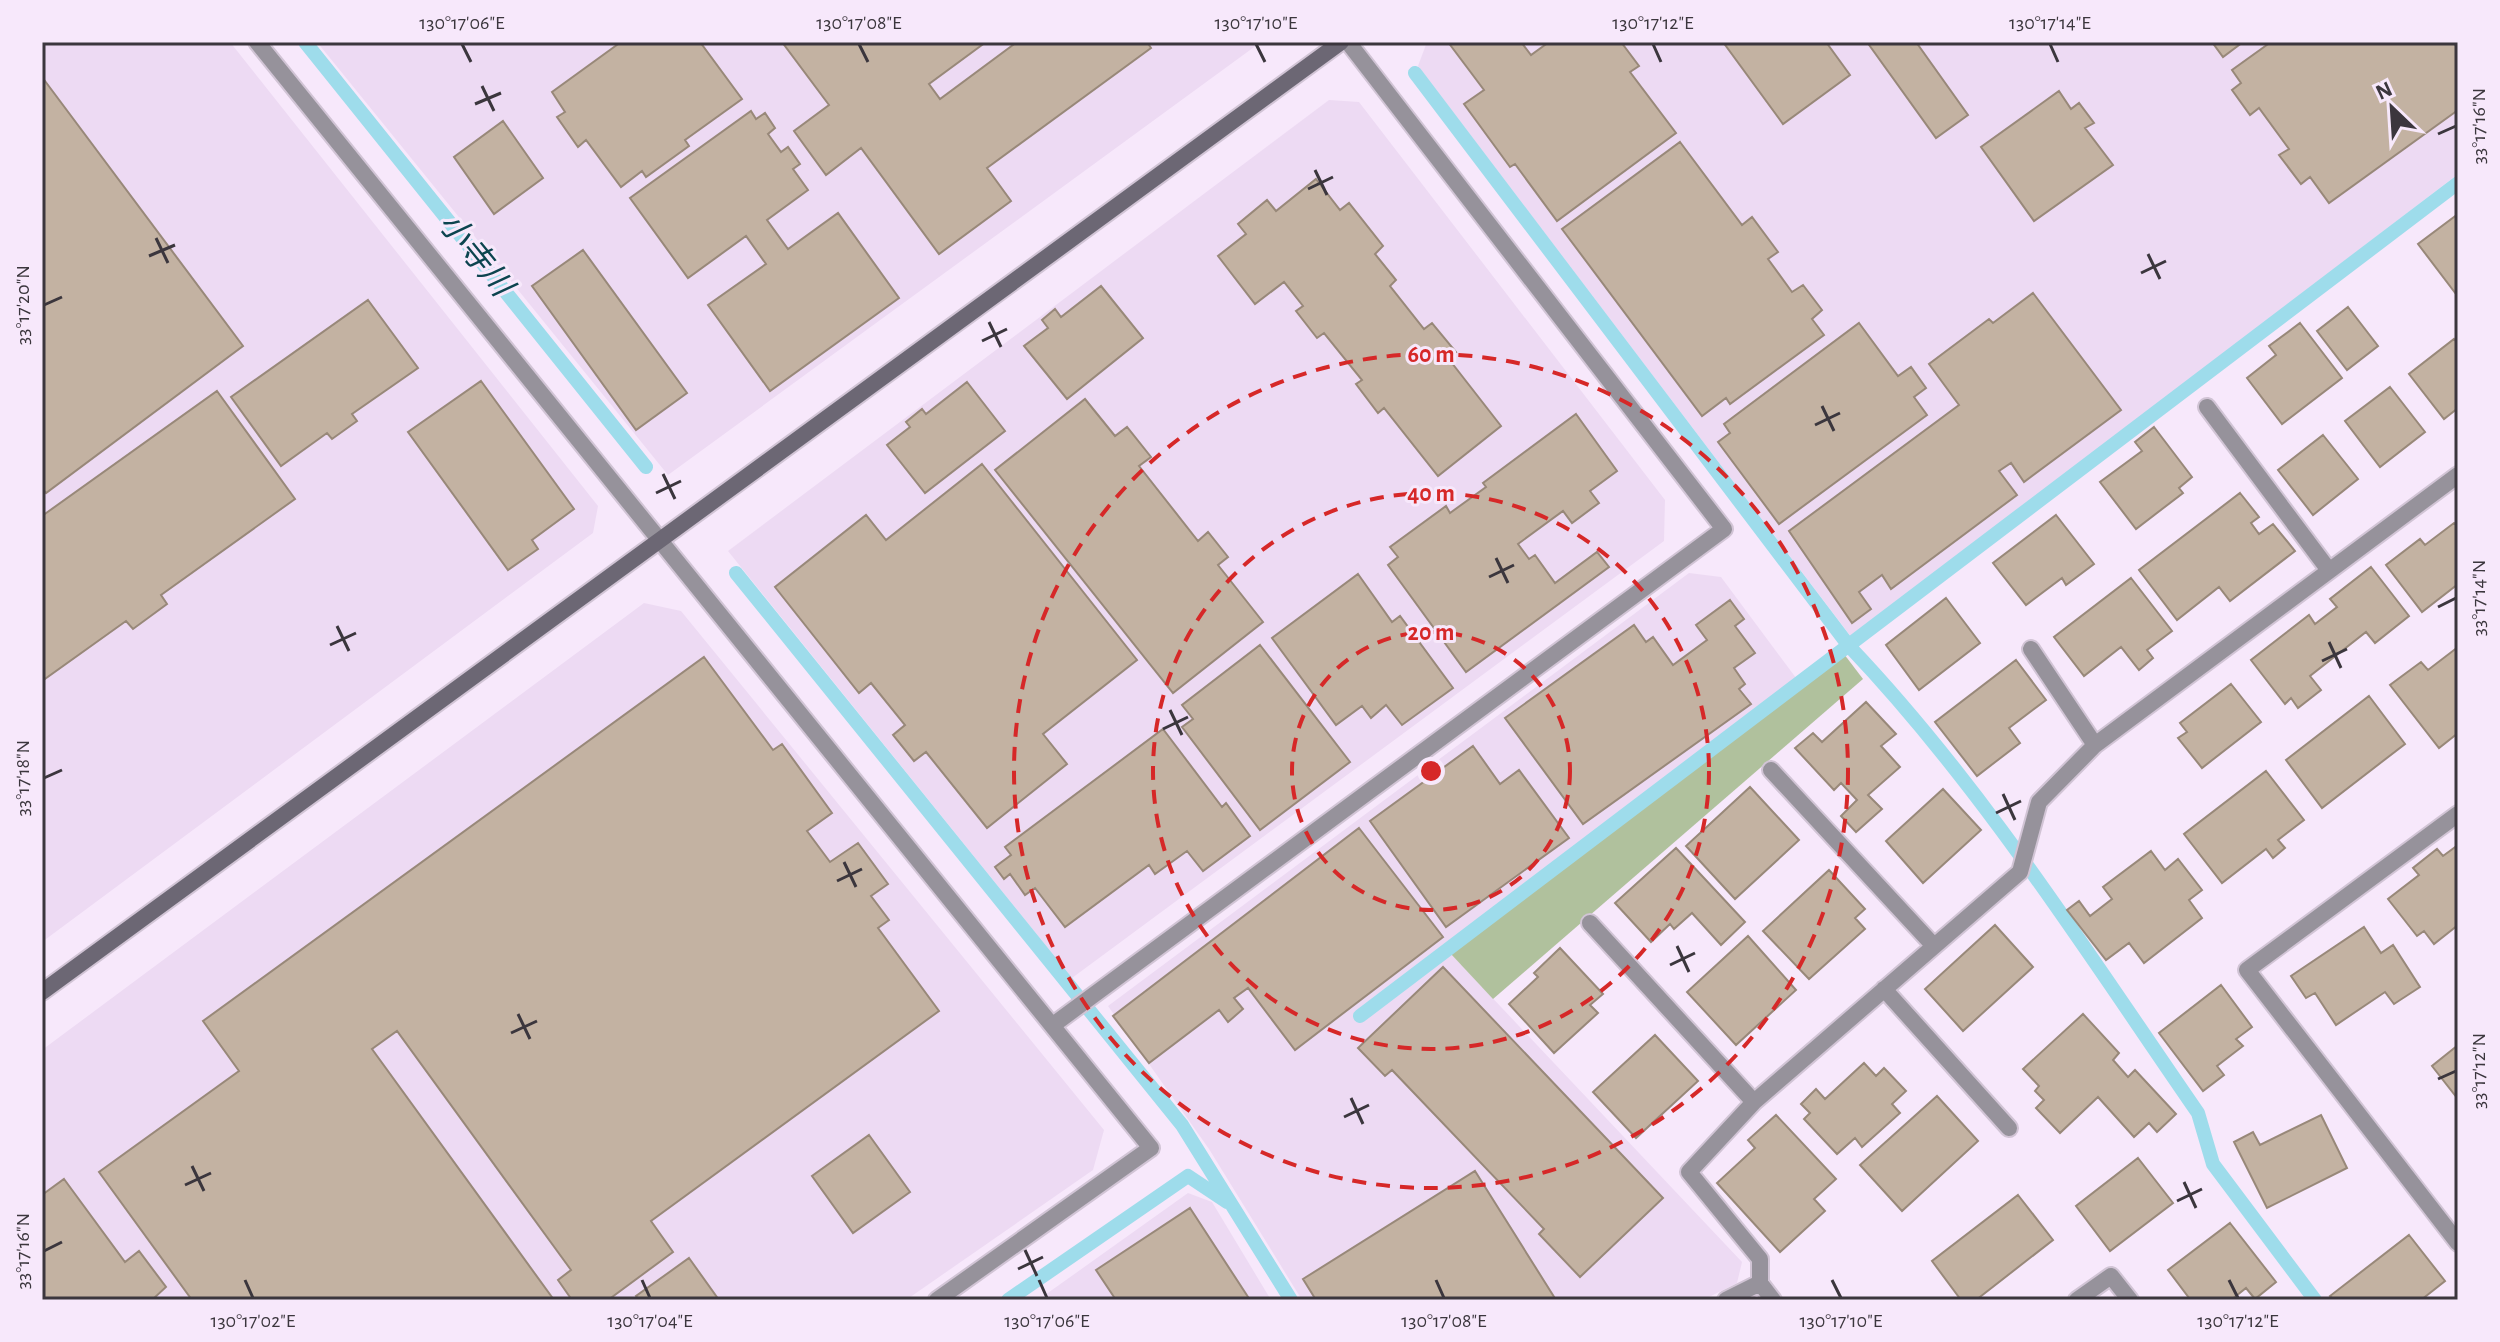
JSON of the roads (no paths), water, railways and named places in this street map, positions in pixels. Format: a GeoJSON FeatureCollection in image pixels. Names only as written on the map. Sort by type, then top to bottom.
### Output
{"type":"FeatureCollection","features":[{"type":"Feature","properties":{"kind":"street"},"geometry":{"type":"LineString","coordinates":[[257,42],[661,541],[1060,1020],[1151,1148],[937,1300]]}},
{"type":"Feature","properties":{"kind":"street"},"geometry":{"type":"LineString","coordinates":[[42,992],[1341,42]]}},
{"type":"Feature","properties":{"kind":"street"},"geometry":{"type":"LineString","coordinates":[[1060,1020],[1724,529],[1348,42]]}},
{"type":"Feature","properties":{"kind":"street"},"geometry":{"type":"LineString","coordinates":[[2207,407],[2328,569]]}},
{"type":"Feature","properties":{"kind":"street"},"geometry":{"type":"LineString","coordinates":[[1773,1300],[1760,1283],[1760,1259],[1689,1172],[1754,1102],[2020,872],[2039,802],[2095,745],[2458,475]]}},
{"type":"Feature","properties":{"kind":"street"},"geometry":{"type":"LineString","coordinates":[[2031,649],[2095,745]]}},
{"type":"Feature","properties":{"kind":"street"},"geometry":{"type":"LineString","coordinates":[[1771,770],[1934,946]]}},
{"type":"Feature","properties":{"kind":"street"},"geometry":{"type":"LineString","coordinates":[[2458,814],[2247,970],[2458,1243]]}},
{"type":"Feature","properties":{"kind":"street"},"geometry":{"type":"LineString","coordinates":[[1590,923],[1754,1102]]}},
{"type":"Feature","properties":{"kind":"street"},"geometry":{"type":"LineString","coordinates":[[1884,989],[2009,1128]]}},
{"type":"Feature","properties":{"kind":"street"},"geometry":{"type":"LineString","coordinates":[[2077,1300],[2111,1276],[2130,1300]]}},
{"type":"Feature","properties":{"kind":"street"},"geometry":{"type":"LineString","coordinates":[[1726,1300],[1760,1283]]}},
{"type":"Feature","properties":{"kind":"waterway","name":"小寺川"},"geometry":{"type":"LineString","coordinates":[[305,42],[646,467]]}},
{"type":"Feature","properties":{"kind":"waterway"},"geometry":{"type":"LineString","coordinates":[[1415,73],[1849,646],[1945,756],[1989,814],[2198,1113],[2213,1164],[2315,1300]]}},
{"type":"Feature","properties":{"kind":"waterway"},"geometry":{"type":"LineString","coordinates":[[1360,1016],[2458,183]]}},
{"type":"Feature","properties":{"kind":"waterway"},"geometry":{"type":"LineString","coordinates":[[736,573],[1182,1125],[1291,1300]]}},
{"type":"Feature","properties":{"kind":"waterway"},"geometry":{"type":"LineString","coordinates":[[1008,1300],[1188,1176],[1227,1202]]}}]}
